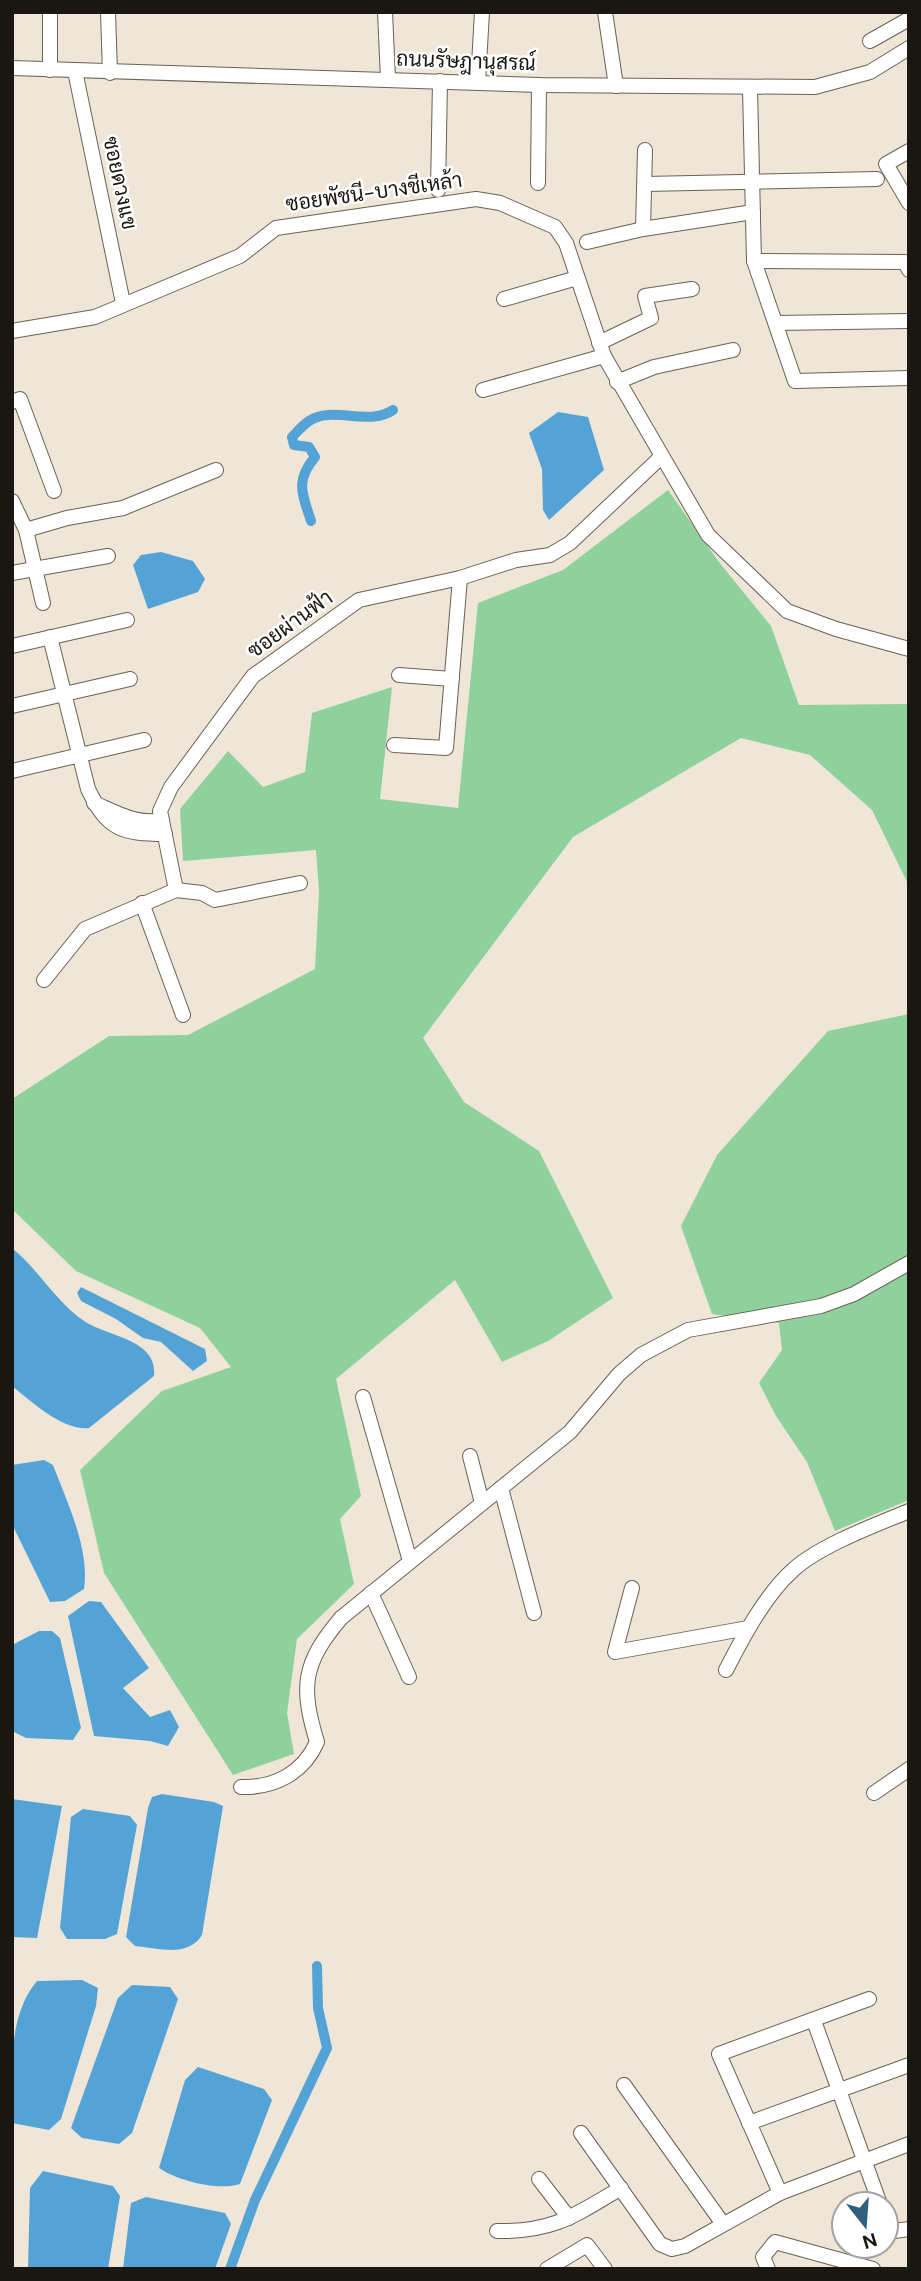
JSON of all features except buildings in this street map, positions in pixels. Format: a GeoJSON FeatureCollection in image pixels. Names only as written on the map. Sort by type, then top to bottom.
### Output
{"type":"FeatureCollection","features":[{"type":"Feature","properties":{"kind":"street"},"geometry":{"type":"LineString","coordinates":[[41,12],[46,70]]}},
{"type":"Feature","properties":{"kind":"street"},"geometry":{"type":"LineString","coordinates":[[46,70],[50,12]]}},
{"type":"Feature","properties":{"kind":"street"},"geometry":{"type":"LineString","coordinates":[[108,12],[110,73]]}},
{"type":"Feature","properties":{"kind":"street"},"geometry":{"type":"LineString","coordinates":[[385,12],[388,79]]}},
{"type":"Feature","properties":{"kind":"street"},"geometry":{"type":"LineString","coordinates":[[478,82],[482,12]]}},
{"type":"Feature","properties":{"kind":"street"},"geometry":{"type":"LineString","coordinates":[[605,12],[616,86]]}},
{"type":"Feature","properties":{"kind":"street"},"geometry":{"type":"LineString","coordinates":[[870,41],[909,19]]}},
{"type":"Feature","properties":{"kind":"street","name":"ถนนรัษฎานุสรณ์"},"geometry":{"type":"LineString","coordinates":[[12,68],[539,85],[815,87],[870,72],[909,48]]}},
{"type":"Feature","properties":{"kind":"street","name":"ซอยดวงแข"},"geometry":{"type":"LineString","coordinates":[[75,72],[123,303]]}},
{"type":"Feature","properties":{"kind":"street"},"geometry":{"type":"LineString","coordinates":[[438,190],[440,81]]}},
{"type":"Feature","properties":{"kind":"street"},"geometry":{"type":"LineString","coordinates":[[538,183],[539,85]]}},
{"type":"Feature","properties":{"kind":"street"},"geometry":{"type":"LineString","coordinates":[[750,88],[754,261],[795,381],[909,378]]}},
{"type":"Feature","properties":{"kind":"street"},"geometry":{"type":"LineString","coordinates":[[643,229],[645,150]]}},
{"type":"Feature","properties":{"kind":"street"},"geometry":{"type":"LineString","coordinates":[[909,150],[886,164],[909,203]]}},
{"type":"Feature","properties":{"kind":"street"},"geometry":{"type":"LineString","coordinates":[[646,184],[877,178]]}},
{"type":"Feature","properties":{"kind":"street","name":"ซอยพัชนี-บางชีเหล้า"},"geometry":{"type":"LineString","coordinates":[[12,331],[95,317],[240,256],[276,228],[476,199],[500,203],[555,227],[566,243],[602,349],[617,382],[708,535],[787,611],[836,629],[909,649]]}},
{"type":"Feature","properties":{"kind":"street"},"geometry":{"type":"LineString","coordinates":[[587,242],[643,229],[753,212]]}},
{"type":"Feature","properties":{"kind":"street"},"geometry":{"type":"LineString","coordinates":[[754,261],[905,262],[909,270]]}},
{"type":"Feature","properties":{"kind":"street"},"geometry":{"type":"LineString","coordinates":[[504,299],[577,278]]}},
{"type":"Feature","properties":{"kind":"street"},"geometry":{"type":"LineString","coordinates":[[483,390],[602,349],[651,318],[645,296],[692,289]]}},
{"type":"Feature","properties":{"kind":"street"},"geometry":{"type":"LineString","coordinates":[[776,323],[909,321]]}},
{"type":"Feature","properties":{"kind":"street"},"geometry":{"type":"LineString","coordinates":[[617,382],[654,368],[733,351]]}},
{"type":"Feature","properties":{"kind":"street"},"geometry":{"type":"LineString","coordinates":[[12,402],[20,399],[54,491]]}},
{"type":"Feature","properties":{"kind":"street","name":"ซอยผ่านฟ้า"},"geometry":{"type":"LineString","coordinates":[[176,890],[160,811],[171,787],[253,676],[359,600],[460,578],[516,560],[550,555],[570,542],[661,457]]}},
{"type":"Feature","properties":{"kind":"street"},"geometry":{"type":"LineString","coordinates":[[26,530],[67,518],[123,508],[216,470]]}},
{"type":"Feature","properties":{"kind":"street"},"geometry":{"type":"LineString","coordinates":[[12,502],[26,530],[43,603]]}},
{"type":"Feature","properties":{"kind":"street"},"geometry":{"type":"LineString","coordinates":[[12,573],[108,556]]}},
{"type":"Feature","properties":{"kind":"street"},"geometry":{"type":"LineString","coordinates":[[394,744],[446,748],[460,578]]}},
{"type":"Feature","properties":{"kind":"street"},"geometry":{"type":"LineString","coordinates":[[12,646],[127,620]]}},
{"type":"Feature","properties":{"kind":"street"},"geometry":{"type":"LineString","coordinates":[[50,637],[94,803],[131,820],[163,827]]}},
{"type":"Feature","properties":{"kind":"street"},"geometry":{"type":"LineString","coordinates":[[399,675],[453,679]]}},
{"type":"Feature","properties":{"kind":"street"},"geometry":{"type":"LineString","coordinates":[[12,706],[130,679]]}},
{"type":"Feature","properties":{"kind":"street"},"geometry":{"type":"LineString","coordinates":[[12,771],[144,740]]}},
{"type":"Feature","properties":{"kind":"street"},"geometry":{"type":"LineString","coordinates":[[49,976],[85,929],[176,890],[202,893],[215,900],[300,883]]}},
{"type":"Feature","properties":{"kind":"street"},"geometry":{"type":"LineString","coordinates":[[142,903],[183,1015]]}},
{"type":"Feature","properties":{"kind":"street"},"geometry":{"type":"LineString","coordinates":[[241,1787],[264,1787],[293,1772],[311,1755],[317,1742],[308,1712],[305,1681],[323,1640],[341,1618],[570,1432],[619,1374],[641,1355],[688,1330],[821,1306],[854,1294],[909,1263]]}},
{"type":"Feature","properties":{"kind":"street"},"geometry":{"type":"LineString","coordinates":[[363,1396],[410,1561]]}},
{"type":"Feature","properties":{"kind":"street"},"geometry":{"type":"LineString","coordinates":[[470,1456],[482,1503]]}},
{"type":"Feature","properties":{"kind":"street"},"geometry":{"type":"LineString","coordinates":[[501,1488],[534,1613]]}},
{"type":"Feature","properties":{"kind":"street"},"geometry":{"type":"LineString","coordinates":[[726,1670],[748,1628],[793,1570],[853,1534],[909,1511]]}},
{"type":"Feature","properties":{"kind":"street"},"geometry":{"type":"LineString","coordinates":[[632,1588],[615,1652],[748,1628]]}},
{"type":"Feature","properties":{"kind":"street"},"geometry":{"type":"LineString","coordinates":[[371,1593],[409,1677]]}},
{"type":"Feature","properties":{"kind":"street"},"geometry":{"type":"LineString","coordinates":[[874,1793],[909,1769]]}},
{"type":"Feature","properties":{"kind":"street"},"geometry":{"type":"LineString","coordinates":[[780,2193],[719,2054],[869,1999]]}},
{"type":"Feature","properties":{"kind":"street"},"geometry":{"type":"LineString","coordinates":[[814,2021],[875,2190]]}},
{"type":"Feature","properties":{"kind":"street"},"geometry":{"type":"LineString","coordinates":[[749,2123],[909,2065]]}},
{"type":"Feature","properties":{"kind":"street"},"geometry":{"type":"LineString","coordinates":[[624,2085],[723,2224]]}},
{"type":"Feature","properties":{"kind":"street"},"geometry":{"type":"LineString","coordinates":[[581,2133],[660,2244],[672,2249],[685,2246],[780,2193],[909,2144]]}},
{"type":"Feature","properties":{"kind":"street"},"geometry":{"type":"LineString","coordinates":[[539,2179],[569,2218]]}},
{"type":"Feature","properties":{"kind":"street"},"geometry":{"type":"LineString","coordinates":[[496,2231],[528,2232],[569,2218],[621,2188]]}},
{"type":"Feature","properties":{"kind":"street"},"geometry":{"type":"LineString","coordinates":[[768,2269],[764,2256],[775,2242],[873,2269]]}},
{"type":"Feature","properties":{"kind":"street"},"geometry":{"type":"LineString","coordinates":[[547,2269],[587,2245],[605,2269]]}},
{"type":"Feature","properties":{"kind":"green space"},"geometry":{"type":"Polygon","coordinates":[[[668,490],[719,562],[771,626],[799,705],[909,704],[909,886],[872,810],[810,755],[741,738],[573,837],[423,1038],[464,1102],[539,1151],[613,1298],[548,1341],[502,1362],[455,1280],[336,1379],[361,1496],[340,1519],[354,1584],[297,1639],[287,1713],[294,1754],[233,1775],[104,1573],[80,1470],[162,1391],[231,1367],[200,1328],[76,1271],[12,1209],[12,1099],[109,1036],[188,1035],[315,969],[319,892],[316,850],[183,861],[180,809],[228,751],[263,787],[305,772],[312,713],[392,687],[380,799],[458,808],[478,603],[563,570],[668,490]]]}},
{"type":"Feature","properties":{"kind":"green space"},"geometry":{"type":"Polygon","coordinates":[[[909,1014],[909,1500],[835,1531],[807,1462],[776,1416],[759,1383],[782,1350],[779,1323],[712,1314],[681,1226],[717,1155],[828,1031],[909,1014]]]}},
{"type":"Feature","properties":{"kind":"water"},"geometry":{"type":"Polygon","coordinates":[[[558,412],[588,417],[604,470],[549,520],[543,510],[542,469],[529,433],[558,412]]]}},
{"type":"Feature","properties":{"kind":"water"},"geometry":{"type":"Polygon","coordinates":[[[161,552],[193,561],[205,579],[198,592],[148,609],[133,565],[141,555],[161,552]]]}},
{"type":"Feature","properties":{"kind":"water"},"geometry":{"type":"Polygon","coordinates":[[[12,1248],[74,1313],[84,1321],[140,1347],[148,1354],[153,1364],[154,1376],[89,1428],[79,1428],[58,1420],[12,1386],[12,1248]]]}},
{"type":"Feature","properties":{"kind":"water"},"geometry":{"type":"Polygon","coordinates":[[[81,1287],[205,1349],[207,1361],[193,1371],[161,1342],[143,1338],[116,1319],[81,1301],[77,1293],[81,1287]]]}},
{"type":"Feature","properties":{"kind":"water"},"geometry":{"type":"Polygon","coordinates":[[[44,1460],[53,1465],[76,1526],[84,1558],[84,1589],[65,1601],[50,1602],[12,1524],[12,1465],[44,1460]]]}},
{"type":"Feature","properties":{"kind":"water"},"geometry":{"type":"Polygon","coordinates":[[[89,1601],[101,1602],[149,1668],[123,1688],[150,1717],[170,1710],[179,1727],[168,1746],[150,1741],[94,1736],[68,1616],[89,1601]]]}},
{"type":"Feature","properties":{"kind":"water"},"geometry":{"type":"Polygon","coordinates":[[[39,1631],[52,1631],[60,1638],[81,1728],[73,1740],[26,1738],[12,1731],[12,1645],[39,1631]]]}},
{"type":"Feature","properties":{"kind":"water"},"geometry":{"type":"Polygon","coordinates":[[[162,1794],[214,1802],[223,1806],[202,1935],[189,1947],[172,1950],[135,1946],[126,1937],[148,1808],[152,1797],[162,1794]]]}},
{"type":"Feature","properties":{"kind":"water"},"geometry":{"type":"Polygon","coordinates":[[[12,1799],[62,1806],[37,1938],[12,1937],[12,1799]]]}},
{"type":"Feature","properties":{"kind":"water"},"geometry":{"type":"Polygon","coordinates":[[[83,1809],[130,1816],[137,1825],[117,1934],[105,1939],[67,1939],[60,1928],[71,1817],[83,1809]]]}},
{"type":"Feature","properties":{"kind":"water"},"geometry":{"type":"Polygon","coordinates":[[[82,1980],[98,1988],[96,2006],[61,2119],[49,2130],[12,2123],[15,2030],[27,1996],[37,1981],[82,1980]]]}},
{"type":"Feature","properties":{"kind":"water"},"geometry":{"type":"Polygon","coordinates":[[[132,1985],[170,1987],[178,1999],[132,2133],[119,2144],[82,2138],[71,2128],[118,1998],[132,1985]]]}},
{"type":"Feature","properties":{"kind":"water"},"geometry":{"type":"Polygon","coordinates":[[[198,2067],[264,2089],[272,2100],[240,2184],[198,2184],[159,2168],[185,2080],[198,2067]]]}},
{"type":"Feature","properties":{"kind":"water"},"geometry":{"type":"Polygon","coordinates":[[[43,2171],[113,2186],[120,2196],[108,2269],[28,2269],[30,2188],[43,2171]]]}},
{"type":"Feature","properties":{"kind":"water"},"geometry":{"type":"Polygon","coordinates":[[[146,2197],[225,2213],[231,2224],[215,2269],[123,2269],[131,2203],[146,2197]]]}},
{"type":"Feature","properties":{"kind":"waterway"},"geometry":{"type":"LineString","coordinates":[[311,521],[302,488],[305,473],[315,457],[309,447],[294,445],[292,437],[318,417],[373,417],[393,410]]}},
{"type":"Feature","properties":{"kind":"waterway"},"geometry":{"type":"LineString","coordinates":[[230,2269],[255,2200],[327,2048],[318,2008],[317,1966]]}}]}
